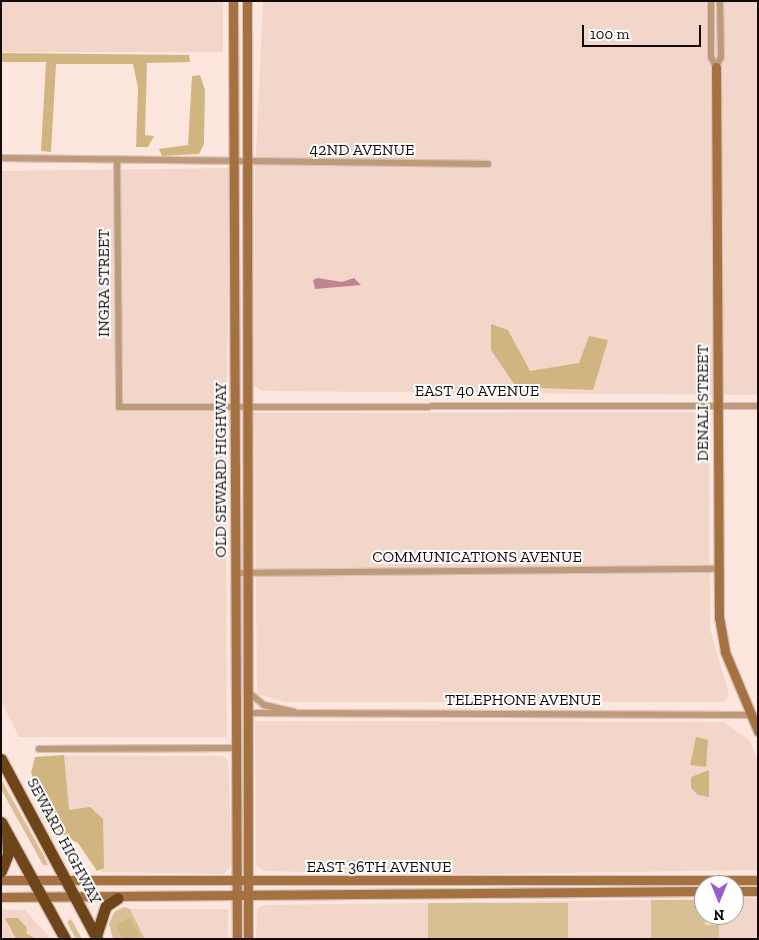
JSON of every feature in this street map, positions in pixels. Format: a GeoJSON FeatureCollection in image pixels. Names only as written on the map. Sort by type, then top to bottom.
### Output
{"type":"FeatureCollection","features":[{"type":"Feature","properties":{"kind":"highway","name":"SEWARD HIGHWAY"},"geometry":{"type":"LineString","coordinates":[[1,759],[97,937]]}},
{"type":"Feature","properties":{"kind":"highway"},"geometry":{"type":"LineString","coordinates":[[1,871],[8,854],[4,827]]}},
{"type":"Feature","properties":{"kind":"highway"},"geometry":{"type":"LineString","coordinates":[[4,827],[65,939]]}},
{"type":"Feature","properties":{"kind":"highway"},"geometry":{"type":"LineString","coordinates":[[97,937],[106,906],[118,898]]}},
{"type":"Feature","properties":{"kind":"main road","name":"OLD SEWARD HIGHWAY"},"geometry":{"type":"LineString","coordinates":[[233,1],[236,162],[237,939]]}},
{"type":"Feature","properties":{"kind":"main road","name":"OLD SEWARD HIGHWAY"},"geometry":{"type":"LineString","coordinates":[[247,1],[248,939]]}},
{"type":"Feature","properties":{"kind":"main road","name":"DENALI STREET"},"geometry":{"type":"LineString","coordinates":[[716,68],[718,569],[725,652],[758,731]]}},
{"type":"Feature","properties":{"kind":"main road"},"geometry":{"type":"LineString","coordinates":[[236,660],[241,703],[248,714]]}},
{"type":"Feature","properties":{"kind":"main road","name":"EAST 36TH AVENUE"},"geometry":{"type":"LineString","coordinates":[[1,880],[65,879],[236,882],[758,880]]}},
{"type":"Feature","properties":{"kind":"main road"},"geometry":{"type":"LineString","coordinates":[[436,893],[445,887],[502,886],[506,881]]}},
{"type":"Feature","properties":{"kind":"main road"},"geometry":{"type":"LineString","coordinates":[[744,891],[758,891]]}},
{"type":"Feature","properties":{"kind":"main road","name":"EAST 36TH AVENUE"},"geometry":{"type":"LineString","coordinates":[[1,897],[118,898],[436,893],[694,892]]}},
{"type":"Feature","properties":{"kind":"street","name":"DENALI STREET"},"geometry":{"type":"LineString","coordinates":[[711,1],[711,57],[716,68]]}},
{"type":"Feature","properties":{"kind":"street","name":"DENALI STREET"},"geometry":{"type":"LineString","coordinates":[[716,68],[721,57],[720,1]]}},
{"type":"Feature","properties":{"kind":"street","name":"42ND AVENUE"},"geometry":{"type":"LineString","coordinates":[[1,158],[218,158],[236,162],[488,164]]}},
{"type":"Feature","properties":{"kind":"street","name":"INGRA STREET"},"geometry":{"type":"LineString","coordinates":[[117,159],[119,406]]}},
{"type":"Feature","properties":{"kind":"street","name":"EAST 40 AVENUE"},"geometry":{"type":"LineString","coordinates":[[119,406],[758,406]]}},
{"type":"Feature","properties":{"kind":"street","name":"COMMUNICATIONS AVENUE"},"geometry":{"type":"LineString","coordinates":[[236,573],[718,569]]}},
{"type":"Feature","properties":{"kind":"street","name":"TELEPHONE AVENUE"},"geometry":{"type":"LineString","coordinates":[[247,690],[264,705],[295,713]]}},
{"type":"Feature","properties":{"kind":"street","name":"TELEPHONE AVENUE"},"geometry":{"type":"LineString","coordinates":[[248,714],[751,715]]}},
{"type":"Feature","properties":{"kind":"street"},"geometry":{"type":"LineString","coordinates":[[39,749],[236,748]]}},
{"type":"Feature","properties":{"kind":"shaded area"},"geometry":{"type":"Polygon","coordinates":[[[1,1],[223,1],[223,52],[1,52],[1,1]]]}},
{"type":"Feature","properties":{"kind":"shaded area"},"geometry":{"type":"Polygon","coordinates":[[[263,1],[758,1],[758,395],[262,391],[254,385],[255,175],[263,1]]]}},
{"type":"Feature","properties":{"kind":"shaded area"},"geometry":{"type":"Polygon","coordinates":[[[1,53],[189,55],[190,62],[147,63],[145,135],[154,136],[148,147],[136,147],[138,88],[133,64],[56,64],[51,152],[41,151],[46,62],[1,62],[1,53]]]}},
{"type":"Feature","properties":{"kind":"shaded area"},"geometry":{"type":"Polygon","coordinates":[[[200,75],[205,90],[204,144],[199,154],[162,156],[159,149],[188,145],[192,76],[200,75]]]}},
{"type":"Feature","properties":{"kind":"shaded area"},"geometry":{"type":"Polygon","coordinates":[[[231,168],[226,420],[227,737],[19,737],[1,701],[1,171],[231,168]]]}},
{"type":"Feature","properties":{"kind":"shaded area"},"geometry":{"type":"Polygon","coordinates":[[[318,278],[342,282],[354,278],[361,285],[315,289],[313,280],[318,278]]]}},
{"type":"Feature","properties":{"kind":"shaded area"},"geometry":{"type":"Polygon","coordinates":[[[491,324],[508,330],[530,371],[579,363],[589,336],[608,340],[593,390],[516,387],[491,350],[491,324]]]}},
{"type":"Feature","properties":{"kind":"shaded area"},"geometry":{"type":"Polygon","coordinates":[[[709,412],[710,629],[729,694],[724,702],[285,702],[257,694],[254,413],[709,412]]]}},
{"type":"Feature","properties":{"kind":"shaded area"},"geometry":{"type":"Polygon","coordinates":[[[255,721],[724,722],[750,741],[758,761],[758,870],[432,875],[263,871],[256,865],[255,721]]]}},
{"type":"Feature","properties":{"kind":"shaded area"},"geometry":{"type":"Polygon","coordinates":[[[696,737],[708,740],[706,767],[690,765],[696,737]]]}},
{"type":"Feature","properties":{"kind":"shaded area"},"geometry":{"type":"Polygon","coordinates":[[[64,755],[69,810],[90,807],[103,819],[104,868],[97,871],[78,843],[59,833],[31,773],[35,757],[64,755]]]}},
{"type":"Feature","properties":{"kind":"shaded area"},"geometry":{"type":"Polygon","coordinates":[[[53,756],[224,756],[228,761],[232,865],[224,874],[102,872],[66,816],[53,756]]]}},
{"type":"Feature","properties":{"kind":"shaded area"},"geometry":{"type":"Polygon","coordinates":[[[709,770],[709,797],[698,795],[691,788],[691,777],[709,770]]]}},
{"type":"Feature","properties":{"kind":"shaded area"},"geometry":{"type":"Polygon","coordinates":[[[1,779],[48,865],[43,865],[1,789],[1,779]]]}},
{"type":"Feature","properties":{"kind":"shaded area"},"geometry":{"type":"Polygon","coordinates":[[[744,898],[758,898],[758,939],[256,939],[257,909],[263,905],[694,899],[694,925],[744,925],[744,898]]]}},
{"type":"Feature","properties":{"kind":"shaded area"},"geometry":{"type":"Polygon","coordinates":[[[651,900],[694,900],[694,925],[719,925],[719,939],[651,939],[651,900]]]}},
{"type":"Feature","properties":{"kind":"shaded area"},"geometry":{"type":"Polygon","coordinates":[[[428,903],[568,903],[568,939],[428,939],[428,903]]]}},
{"type":"Feature","properties":{"kind":"shaded area"},"geometry":{"type":"Polygon","coordinates":[[[124,907],[130,909],[145,939],[141,939],[130,916],[115,926],[122,939],[113,939],[109,924],[114,912],[124,907]]]}},
{"type":"Feature","properties":{"kind":"shaded area"},"geometry":{"type":"Polygon","coordinates":[[[1,909],[25,910],[51,939],[1,939],[1,909]]]}},
{"type":"Feature","properties":{"kind":"shaded area"},"geometry":{"type":"Polygon","coordinates":[[[130,909],[228,909],[228,939],[145,939],[130,909]]]}},
{"type":"Feature","properties":{"kind":"shaded area"},"geometry":{"type":"Polygon","coordinates":[[[130,916],[141,939],[122,939],[115,926],[130,916]]]}},
{"type":"Feature","properties":{"kind":"shaded area"},"geometry":{"type":"Polygon","coordinates":[[[5,918],[18,918],[27,928],[26,933],[36,939],[16,939],[5,918]]]}},
{"type":"Feature","properties":{"kind":"shaded area"},"geometry":{"type":"Polygon","coordinates":[[[71,919],[82,939],[76,939],[67,922],[71,919]]]}}]}
